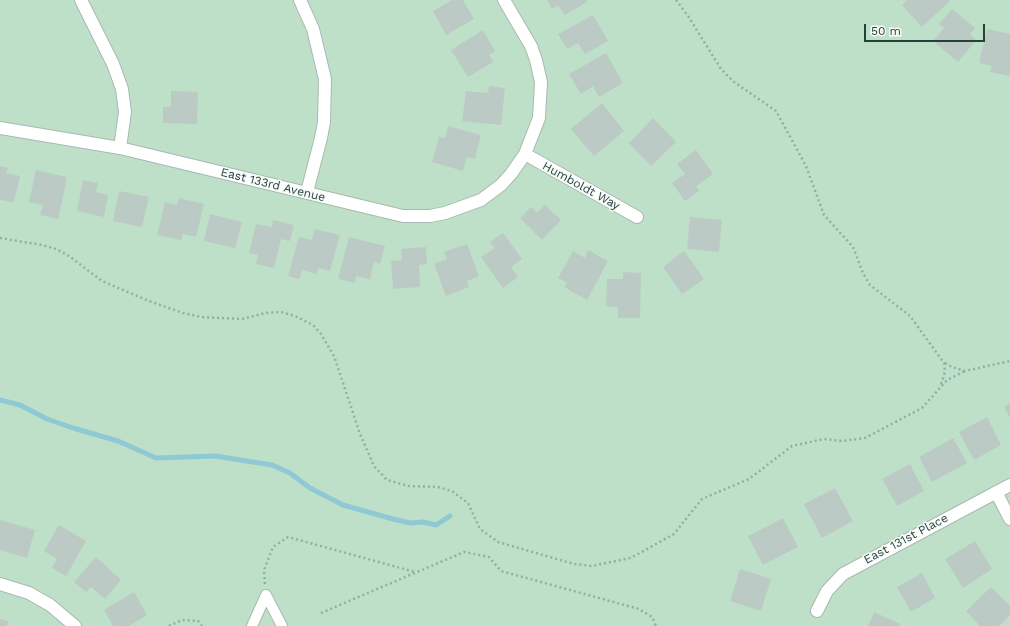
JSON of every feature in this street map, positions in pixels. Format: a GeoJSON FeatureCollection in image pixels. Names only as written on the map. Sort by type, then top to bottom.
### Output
{"type":"FeatureCollection","features":[{"type":"Feature","properties":{"kind":"street"},"geometry":{"type":"LineString","coordinates":[[81,0],[113,64],[122,89],[125,112],[120,148]]}},
{"type":"Feature","properties":{"kind":"street"},"geometry":{"type":"LineString","coordinates":[[300,0],[313,29],[325,79],[322,133],[307,192]]}},
{"type":"Feature","properties":{"kind":"street","name":"East 133rd Avenue"},"geometry":{"type":"LineString","coordinates":[[0,128],[120,148],[403,216],[430,216],[459,209],[481,200],[511,174],[525,154],[539,118],[541,82],[531,46],[504,0]]}},
{"type":"Feature","properties":{"kind":"street","name":"Humboldt Way"},"geometry":{"type":"LineString","coordinates":[[525,154],[637,217]]}},
{"type":"Feature","properties":{"kind":"street","name":"East 131st Place"},"geometry":{"type":"LineString","coordinates":[[818,611],[828,591],[843,574],[1010,485]]}},
{"type":"Feature","properties":{"kind":"street"},"geometry":{"type":"LineString","coordinates":[[996,492],[1010,519]]}},
{"type":"Feature","properties":{"kind":"street"},"geometry":{"type":"LineString","coordinates":[[0,584],[29,593],[50,605],[74,625]]}},
{"type":"Feature","properties":{"kind":"lane"},"geometry":{"type":"LineString","coordinates":[[252,626],[266,595]]}},
{"type":"Feature","properties":{"kind":"lane"},"geometry":{"type":"LineString","coordinates":[[266,595],[282,626]]}},
{"type":"Feature","properties":{"kind":"path"},"geometry":{"type":"LineString","coordinates":[[676,0],[692,22],[721,69],[734,82],[776,111],[806,166],[824,215],[853,247],[863,273],[870,285],[910,316],[944,363],[965,371]]}},
{"type":"Feature","properties":{"kind":"path"},"geometry":{"type":"LineString","coordinates":[[0,238],[42,245],[56,249],[69,256],[102,281],[149,301],[183,313],[201,317],[242,319],[265,313],[281,312],[295,316],[313,325],[321,334],[334,356],[360,434],[374,466],[386,480],[409,486],[438,487],[452,492],[468,503],[480,529],[498,542],[574,564],[592,566],[630,558],[674,534],[702,499],[749,479],[792,446],[824,439],[842,442],[865,438],[922,408],[947,380],[965,371],[1010,361]]}},
{"type":"Feature","properties":{"kind":"path"},"geometry":{"type":"LineString","coordinates":[[940,388],[945,372],[944,363]]}},
{"type":"Feature","properties":{"kind":"path"},"geometry":{"type":"LineString","coordinates":[[266,595],[264,570],[273,547],[288,537],[416,572]]}},
{"type":"Feature","properties":{"kind":"path"},"geometry":{"type":"LineString","coordinates":[[321,613],[464,552],[489,557],[500,571],[639,608],[652,617],[656,626]]}},
{"type":"Feature","properties":{"kind":"path"},"geometry":{"type":"LineString","coordinates":[[169,626],[182,620],[198,621],[202,626]]}},
{"type":"Feature","properties":{"kind":"green space"},"geometry":{"type":"Polygon","coordinates":[[[0,0],[1010,0],[1010,626],[0,626],[0,0]]]}},
{"type":"Feature","properties":{"kind":"building"},"geometry":{"type":"Polygon","coordinates":[[[452,0],[463,0],[474,19],[446,35],[433,11],[452,0]]]}},
{"type":"Feature","properties":{"kind":"building"},"geometry":{"type":"Polygon","coordinates":[[[547,0],[586,0],[587,2],[565,15],[558,5],[552,9],[547,0]]]}},
{"type":"Feature","properties":{"kind":"building"},"geometry":{"type":"Polygon","coordinates":[[[907,0],[951,0],[922,27],[902,5],[907,0]]]}},
{"type":"Feature","properties":{"kind":"building"},"geometry":{"type":"Polygon","coordinates":[[[952,9],[975,28],[970,34],[976,40],[958,62],[933,41],[944,28],[939,24],[952,9]]]}},
{"type":"Feature","properties":{"kind":"building"},"geometry":{"type":"Polygon","coordinates":[[[593,15],[608,41],[585,54],[578,43],[567,49],[558,34],[593,15]]]}},
{"type":"Feature","properties":{"kind":"building"},"geometry":{"type":"Polygon","coordinates":[[[987,29],[1010,34],[1010,76],[990,72],[992,66],[979,63],[987,29]]]}},
{"type":"Feature","properties":{"kind":"building"},"geometry":{"type":"Polygon","coordinates":[[[483,30],[495,51],[489,55],[493,62],[468,77],[451,50],[483,30]]]}},
{"type":"Feature","properties":{"kind":"building"},"geometry":{"type":"Polygon","coordinates":[[[606,53],[623,83],[599,97],[593,86],[581,94],[569,74],[606,53]]]}},
{"type":"Feature","properties":{"kind":"building"},"geometry":{"type":"Polygon","coordinates":[[[489,86],[505,88],[501,125],[462,121],[466,91],[488,93],[489,86]]]}},
{"type":"Feature","properties":{"kind":"building"},"geometry":{"type":"Polygon","coordinates":[[[171,91],[198,92],[197,124],[163,123],[163,107],[171,107],[171,91]]]}},
{"type":"Feature","properties":{"kind":"building"},"geometry":{"type":"Polygon","coordinates":[[[602,103],[624,131],[594,156],[571,129],[602,103]]]}},
{"type":"Feature","properties":{"kind":"building"},"geometry":{"type":"Polygon","coordinates":[[[653,118],[676,142],[651,166],[629,143],[653,118]]]}},
{"type":"Feature","properties":{"kind":"building"},"geometry":{"type":"Polygon","coordinates":[[[448,126],[481,135],[475,159],[467,157],[463,171],[432,162],[439,137],[445,138],[448,126]]]}},
{"type":"Feature","properties":{"kind":"building"},"geometry":{"type":"Polygon","coordinates":[[[696,150],[713,174],[696,186],[699,191],[685,201],[672,183],[685,174],[677,164],[696,150]]]}},
{"type":"Feature","properties":{"kind":"building"},"geometry":{"type":"Polygon","coordinates":[[[0,166],[8,168],[6,173],[20,176],[14,202],[0,200],[0,166]]]}},
{"type":"Feature","properties":{"kind":"building"},"geometry":{"type":"Polygon","coordinates":[[[36,170],[67,177],[58,219],[40,215],[43,205],[29,202],[36,170]]]}},
{"type":"Feature","properties":{"kind":"building"},"geometry":{"type":"Polygon","coordinates":[[[83,180],[98,183],[96,192],[108,195],[104,217],[77,211],[83,180]]]}},
{"type":"Feature","properties":{"kind":"building"},"geometry":{"type":"Polygon","coordinates":[[[119,191],[149,197],[142,227],[113,221],[119,191]]]}},
{"type":"Feature","properties":{"kind":"building"},"geometry":{"type":"Polygon","coordinates":[[[179,198],[204,204],[196,237],[183,234],[181,240],[157,235],[165,202],[177,205],[179,198]]]}},
{"type":"Feature","properties":{"kind":"building"},"geometry":{"type":"Polygon","coordinates":[[[545,205],[561,220],[542,240],[520,218],[531,207],[537,213],[545,205]]]}},
{"type":"Feature","properties":{"kind":"building"},"geometry":{"type":"Polygon","coordinates":[[[210,214],[242,222],[235,248],[204,241],[210,214]]]}},
{"type":"Feature","properties":{"kind":"building"},"geometry":{"type":"Polygon","coordinates":[[[690,217],[722,220],[719,252],[687,249],[690,217]]]}},
{"type":"Feature","properties":{"kind":"building"},"geometry":{"type":"Polygon","coordinates":[[[273,220],[294,225],[290,241],[281,239],[274,268],[256,264],[258,255],[249,253],[256,224],[272,227],[273,220]]]}},
{"type":"Feature","properties":{"kind":"building"},"geometry":{"type":"Polygon","coordinates":[[[314,229],[340,235],[330,271],[318,268],[317,274],[302,270],[299,279],[288,276],[299,237],[312,240],[314,229]]]}},
{"type":"Feature","properties":{"kind":"building"},"geometry":{"type":"Polygon","coordinates":[[[503,233],[522,259],[511,267],[518,277],[503,288],[481,257],[495,248],[490,242],[503,233]]]}},
{"type":"Feature","properties":{"kind":"building"},"geometry":{"type":"Polygon","coordinates":[[[349,237],[385,246],[380,264],[374,262],[370,279],[356,276],[355,283],[338,279],[349,237]]]}},
{"type":"Feature","properties":{"kind":"building"},"geometry":{"type":"Polygon","coordinates":[[[467,244],[479,276],[467,281],[469,287],[446,296],[434,264],[447,259],[444,252],[467,244]]]}},
{"type":"Feature","properties":{"kind":"building"},"geometry":{"type":"Polygon","coordinates":[[[426,247],[427,264],[419,265],[420,287],[393,289],[391,261],[402,260],[401,249],[426,247]]]}},
{"type":"Feature","properties":{"kind":"building"},"geometry":{"type":"Polygon","coordinates":[[[588,250],[608,261],[587,300],[564,287],[567,283],[558,278],[573,251],[585,258],[588,250]]]}},
{"type":"Feature","properties":{"kind":"building"},"geometry":{"type":"Polygon","coordinates":[[[684,251],[704,279],[682,294],[663,267],[684,251]]]}},
{"type":"Feature","properties":{"kind":"building"},"geometry":{"type":"Polygon","coordinates":[[[623,272],[641,273],[640,318],[618,318],[618,307],[606,306],[607,279],[623,279],[623,272]]]}},
{"type":"Feature","properties":{"kind":"building"},"geometry":{"type":"Polygon","coordinates":[[[1010,403],[1010,418],[1004,407],[1010,403]]]}},
{"type":"Feature","properties":{"kind":"building"},"geometry":{"type":"Polygon","coordinates":[[[987,417],[1001,445],[974,460],[959,432],[987,417]]]}},
{"type":"Feature","properties":{"kind":"building"},"geometry":{"type":"Polygon","coordinates":[[[953,438],[967,463],[932,482],[919,457],[953,438]]]}},
{"type":"Feature","properties":{"kind":"building"},"geometry":{"type":"Polygon","coordinates":[[[910,464],[924,491],[897,506],[882,479],[910,464]]]}},
{"type":"Feature","properties":{"kind":"building"},"geometry":{"type":"Polygon","coordinates":[[[835,488],[853,521],[822,538],[804,504],[835,488]]]}},
{"type":"Feature","properties":{"kind":"building"},"geometry":{"type":"Polygon","coordinates":[[[783,518],[798,547],[763,565],[748,536],[783,518]]]}},
{"type":"Feature","properties":{"kind":"building"},"geometry":{"type":"Polygon","coordinates":[[[0,520],[35,530],[27,558],[0,550],[0,520]]]}},
{"type":"Feature","properties":{"kind":"building"},"geometry":{"type":"Polygon","coordinates":[[[59,525],[86,541],[66,576],[52,568],[57,559],[44,551],[59,525]]]}},
{"type":"Feature","properties":{"kind":"building"},"geometry":{"type":"Polygon","coordinates":[[[975,541],[992,569],[963,588],[945,559],[975,541]]]}},
{"type":"Feature","properties":{"kind":"building"},"geometry":{"type":"Polygon","coordinates":[[[96,557],[121,580],[105,599],[91,587],[86,592],[74,582],[96,557]]]}},
{"type":"Feature","properties":{"kind":"building"},"geometry":{"type":"Polygon","coordinates":[[[740,569],[771,579],[761,611],[730,601],[740,569]]]}},
{"type":"Feature","properties":{"kind":"building"},"geometry":{"type":"Polygon","coordinates":[[[922,573],[935,598],[911,612],[897,587],[922,573]]]}},
{"type":"Feature","properties":{"kind":"building"},"geometry":{"type":"Polygon","coordinates":[[[991,587],[1010,606],[1010,615],[999,626],[980,626],[966,611],[991,587]]]}},
{"type":"Feature","properties":{"kind":"building"},"geometry":{"type":"Polygon","coordinates":[[[134,592],[147,615],[129,626],[113,626],[104,610],[134,592]]]}},
{"type":"Feature","properties":{"kind":"building"},"geometry":{"type":"Polygon","coordinates":[[[874,612],[900,624],[900,626],[868,626],[874,612]]]}},
{"type":"Feature","properties":{"kind":"building"},"geometry":{"type":"Polygon","coordinates":[[[0,619],[8,621],[7,626],[0,626],[0,619]]]}},
{"type":"Feature","properties":{"kind":"waterway"},"geometry":{"type":"LineString","coordinates":[[0,400],[20,405],[47,419],[118,441],[156,458],[215,456],[272,465],[290,473],[310,488],[343,505],[410,523],[423,522],[436,525],[450,516]]}}]}
